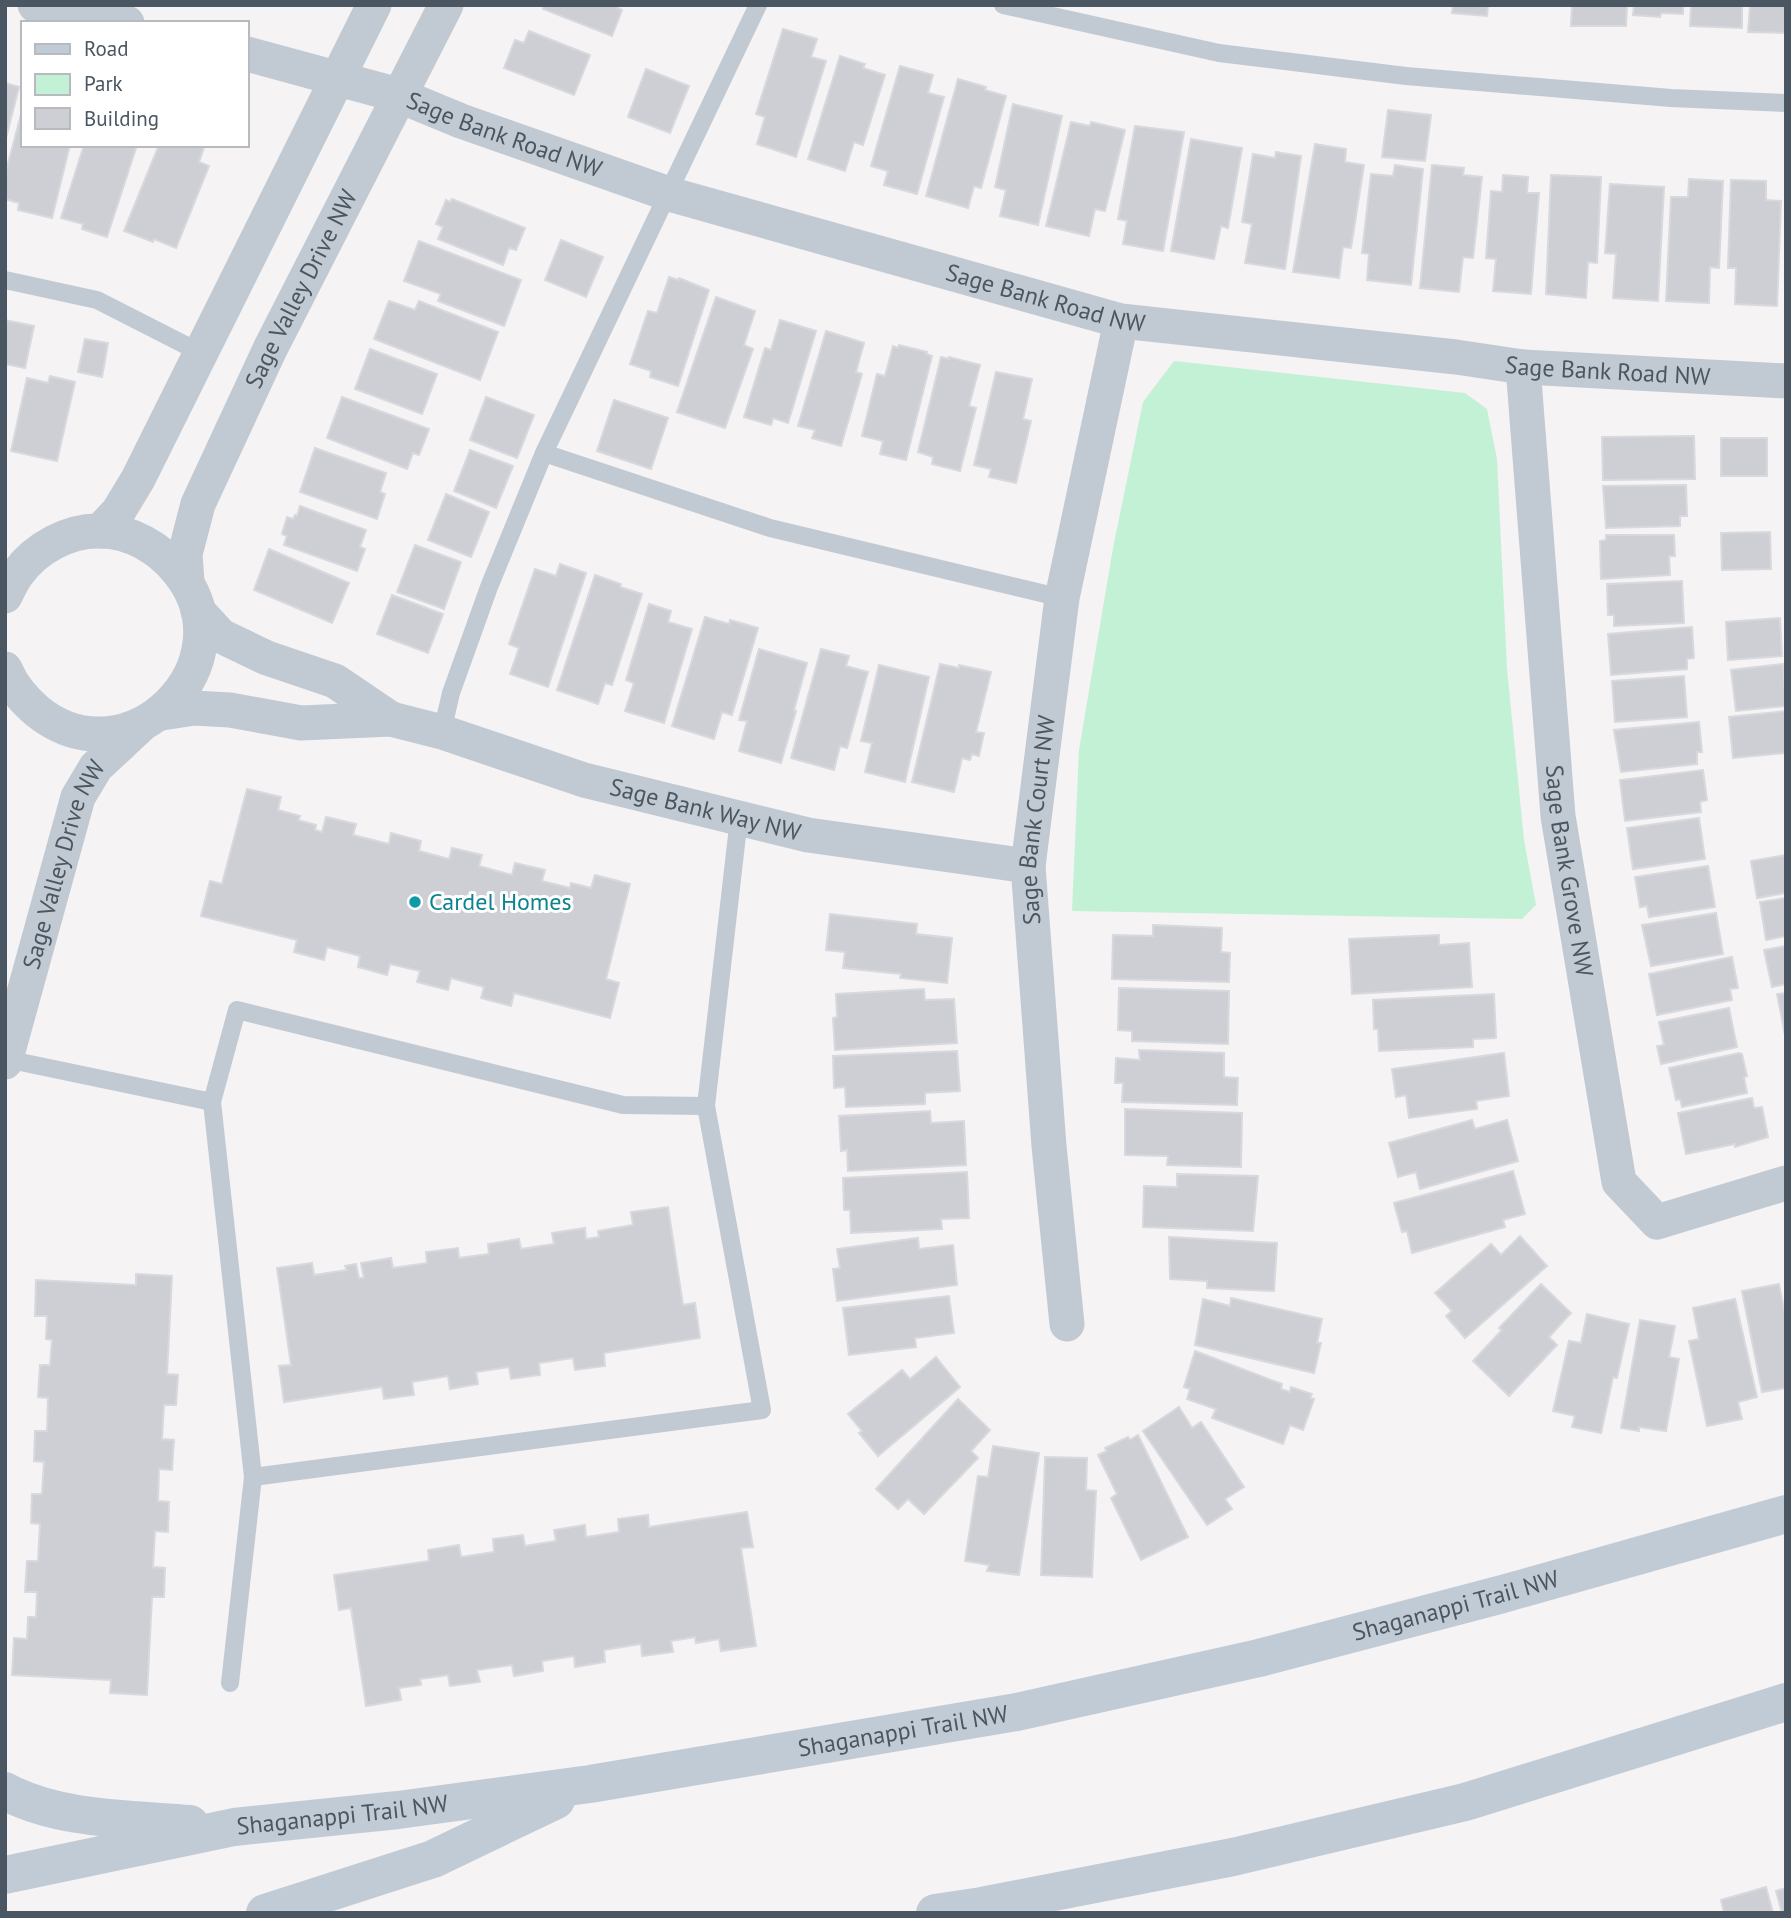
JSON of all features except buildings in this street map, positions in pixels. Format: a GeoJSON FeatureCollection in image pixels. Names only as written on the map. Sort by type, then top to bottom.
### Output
{"type":"FeatureCollection","features":[{"type":"Feature","properties":{"kind":"main road","name":"Shaganappi Trail NW"},"geometry":{"type":"LineString","coordinates":[[5,1875],[234,1827],[398,1810],[590,1784],[757,1758],[1017,1712],[1232,1664],[1499,1595],[1786,1514]]}},
{"type":"Feature","properties":{"kind":"main road"},"geometry":{"type":"LineString","coordinates":[[935,1913],[1233,1857],[1465,1802],[1786,1702]]}},
{"type":"Feature","properties":{"kind":"main road"},"geometry":{"type":"LineString","coordinates":[[265,1913],[433,1859],[590,1784]]}},
{"type":"Feature","properties":{"kind":"main road"},"geometry":{"type":"LineString","coordinates":[[5,1791],[46,1806],[103,1817],[234,1827]]}},
{"type":"Feature","properties":{"kind":"street"},"geometry":{"type":"LineString","coordinates":[[35,5],[119,21]]}},
{"type":"Feature","properties":{"kind":"street"},"geometry":{"type":"LineString","coordinates":[[100,531],[118,512],[138,479],[373,5]]}},
{"type":"Feature","properties":{"kind":"street","name":"Sage Valley Drive NW"},"geometry":{"type":"LineString","coordinates":[[6,1060],[78,797],[96,766],[181,692],[194,667],[200,639],[185,554],[198,504],[270,349],[446,5]]}},
{"type":"Feature","properties":{"kind":"street","name":"Sage Bank Road NW"},"geometry":{"type":"LineString","coordinates":[[248,54],[398,95],[461,121],[669,194],[1121,321],[1456,356],[1523,366],[1786,381]]}},
{"type":"Feature","properties":{"kind":"street","name":"Sage Bank Court NW"},"geometry":{"type":"LineString","coordinates":[[1067,1324],[1049,1146],[1028,866],[1062,598],[1121,321]]}},
{"type":"Feature","properties":{"kind":"street","name":"Sage Bank Grove NW"},"geometry":{"type":"LineString","coordinates":[[1523,366],[1558,816],[1619,1182],[1657,1222],[1786,1183]]}},
{"type":"Feature","properties":{"kind":"street","name":"Sage Bank Way NW"},"geometry":{"type":"LineString","coordinates":[[22,555],[68,536],[100,531],[135,537],[165,555],[221,636],[267,658],[335,681],[391,719]]}},
{"type":"Feature","properties":{"kind":"street"},"geometry":{"type":"LineString","coordinates":[[5,596],[18,573],[22,555]]}},
{"type":"Feature","properties":{"kind":"street","name":"Sage Bank Way NW"},"geometry":{"type":"LineString","coordinates":[[6,676],[24,700],[49,721],[78,732],[110,733],[194,708],[230,710],[301,723],[391,719],[442,732],[584,780],[808,835],[1028,866]]}},
{"type":"Feature","properties":{"kind":"lane"},"geometry":{"type":"LineString","coordinates":[[442,732],[451,693],[489,587],[544,453],[758,5]]}},
{"type":"Feature","properties":{"kind":"lane"},"geometry":{"type":"LineString","coordinates":[[1003,5],[1232,55],[1406,76],[1671,97],[1786,103]]}},
{"type":"Feature","properties":{"kind":"lane"},"geometry":{"type":"LineString","coordinates":[[5,280],[97,300],[201,353]]}},
{"type":"Feature","properties":{"kind":"lane"},"geometry":{"type":"LineString","coordinates":[[544,453],[771,528],[1062,598]]}},
{"type":"Feature","properties":{"kind":"lane"},"geometry":{"type":"LineString","coordinates":[[253,1477],[762,1410],[706,1106],[738,818]]}},
{"type":"Feature","properties":{"kind":"lane"},"geometry":{"type":"LineString","coordinates":[[230,1683],[253,1477],[212,1102],[237,1010],[623,1105],[706,1106]]}},
{"type":"Feature","properties":{"kind":"lane"},"geometry":{"type":"LineString","coordinates":[[6,1060],[212,1102]]}},
{"type":"Feature","properties":{"kind":"green space"},"geometry":{"type":"Polygon","coordinates":[[[1174,361],[1465,393],[1487,409],[1497,459],[1507,669],[1524,840],[1536,905],[1522,919],[1072,911],[1079,750],[1113,548],[1143,402],[1174,361]]]}},
{"type":"Feature","properties":{"kind":"place","name":"Cardel Homes"},"geometry":{"type":"Point","coordinates":[415,902]}}]}
